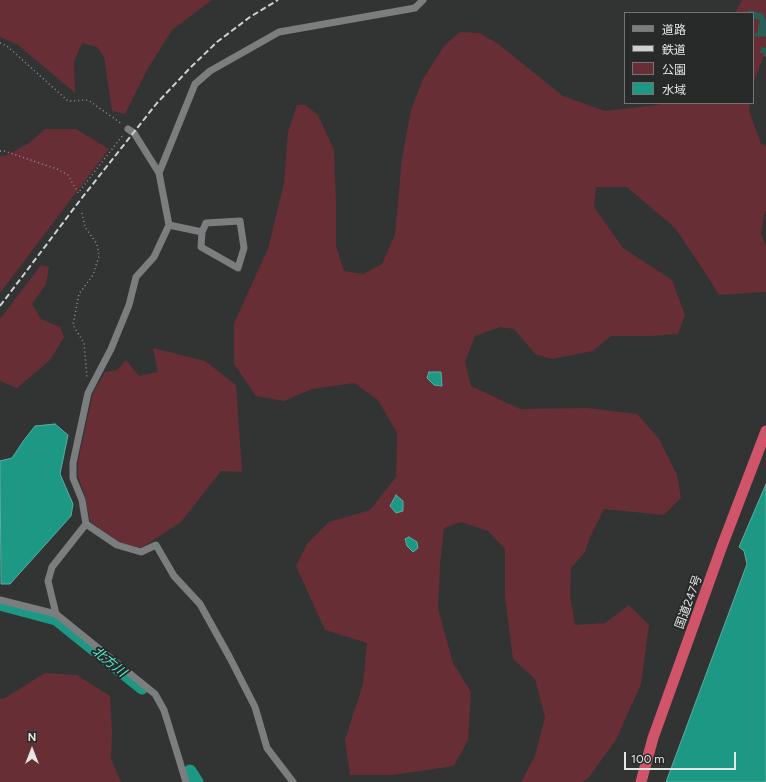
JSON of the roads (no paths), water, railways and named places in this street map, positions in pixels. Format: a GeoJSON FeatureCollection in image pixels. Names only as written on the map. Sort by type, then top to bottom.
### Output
{"type":"FeatureCollection","features":[{"type":"Feature","properties":{"kind":"highway","name":"国道247号"},"geometry":{"type":"LineString","coordinates":[[641,782],[653,738],[722,546],[766,431]]}},
{"type":"Feature","properties":{"kind":"street"},"geometry":{"type":"LineString","coordinates":[[158,173],[195,84],[210,72],[279,32],[415,8],[424,0]]}},
{"type":"Feature","properties":{"kind":"street"},"geometry":{"type":"LineString","coordinates":[[128,129],[134,133],[158,173],[169,225],[154,257],[136,277],[129,304],[111,349],[88,393],[73,462],[73,478],[82,500],[86,524],[117,545],[141,552],[156,545],[174,576],[200,604],[255,707],[267,748],[293,782]]}},
{"type":"Feature","properties":{"kind":"street"},"geometry":{"type":"LineString","coordinates":[[240,221],[244,248],[238,268],[202,247],[202,232],[206,222],[240,221]]}},
{"type":"Feature","properties":{"kind":"street"},"geometry":{"type":"LineString","coordinates":[[169,225],[202,232]]}},
{"type":"Feature","properties":{"kind":"street"},"geometry":{"type":"LineString","coordinates":[[56,614],[48,581],[52,567],[86,524]]}},
{"type":"Feature","properties":{"kind":"street"},"geometry":{"type":"LineString","coordinates":[[0,600],[56,614],[155,694],[164,710],[186,782]]}},
{"type":"Feature","properties":{"kind":"water"},"geometry":{"type":"Polygon","coordinates":[[[429,372],[441,372],[442,386],[434,385],[427,378],[429,372]]]}},
{"type":"Feature","properties":{"kind":"water"},"geometry":{"type":"Polygon","coordinates":[[[55,424],[68,435],[60,474],[73,504],[71,516],[10,584],[1,584],[0,461],[12,458],[35,426],[55,424]]]}},
{"type":"Feature","properties":{"kind":"water"},"geometry":{"type":"Polygon","coordinates":[[[766,484],[766,782],[666,782],[747,564],[744,551],[739,547],[766,484]]]}},
{"type":"Feature","properties":{"kind":"water"},"geometry":{"type":"Polygon","coordinates":[[[396,495],[403,501],[403,511],[396,513],[390,506],[396,495]]]}},
{"type":"Feature","properties":{"kind":"water"},"geometry":{"type":"Polygon","coordinates":[[[409,537],[417,542],[418,548],[413,552],[407,546],[405,539],[409,537]]]}},
{"type":"Feature","properties":{"kind":"waterway","name":"北方川"},"geometry":{"type":"LineString","coordinates":[[0,604],[56,619],[142,688]]}},
{"type":"Feature","properties":{"kind":"waterway","name":"北方川"},"geometry":{"type":"LineString","coordinates":[[190,771],[197,782]]}},
{"type":"Feature","properties":{"kind":"railway"},"geometry":{"type":"LineString","coordinates":[[0,306],[81,199],[157,103],[217,42],[250,17],[278,0]]}}]}
